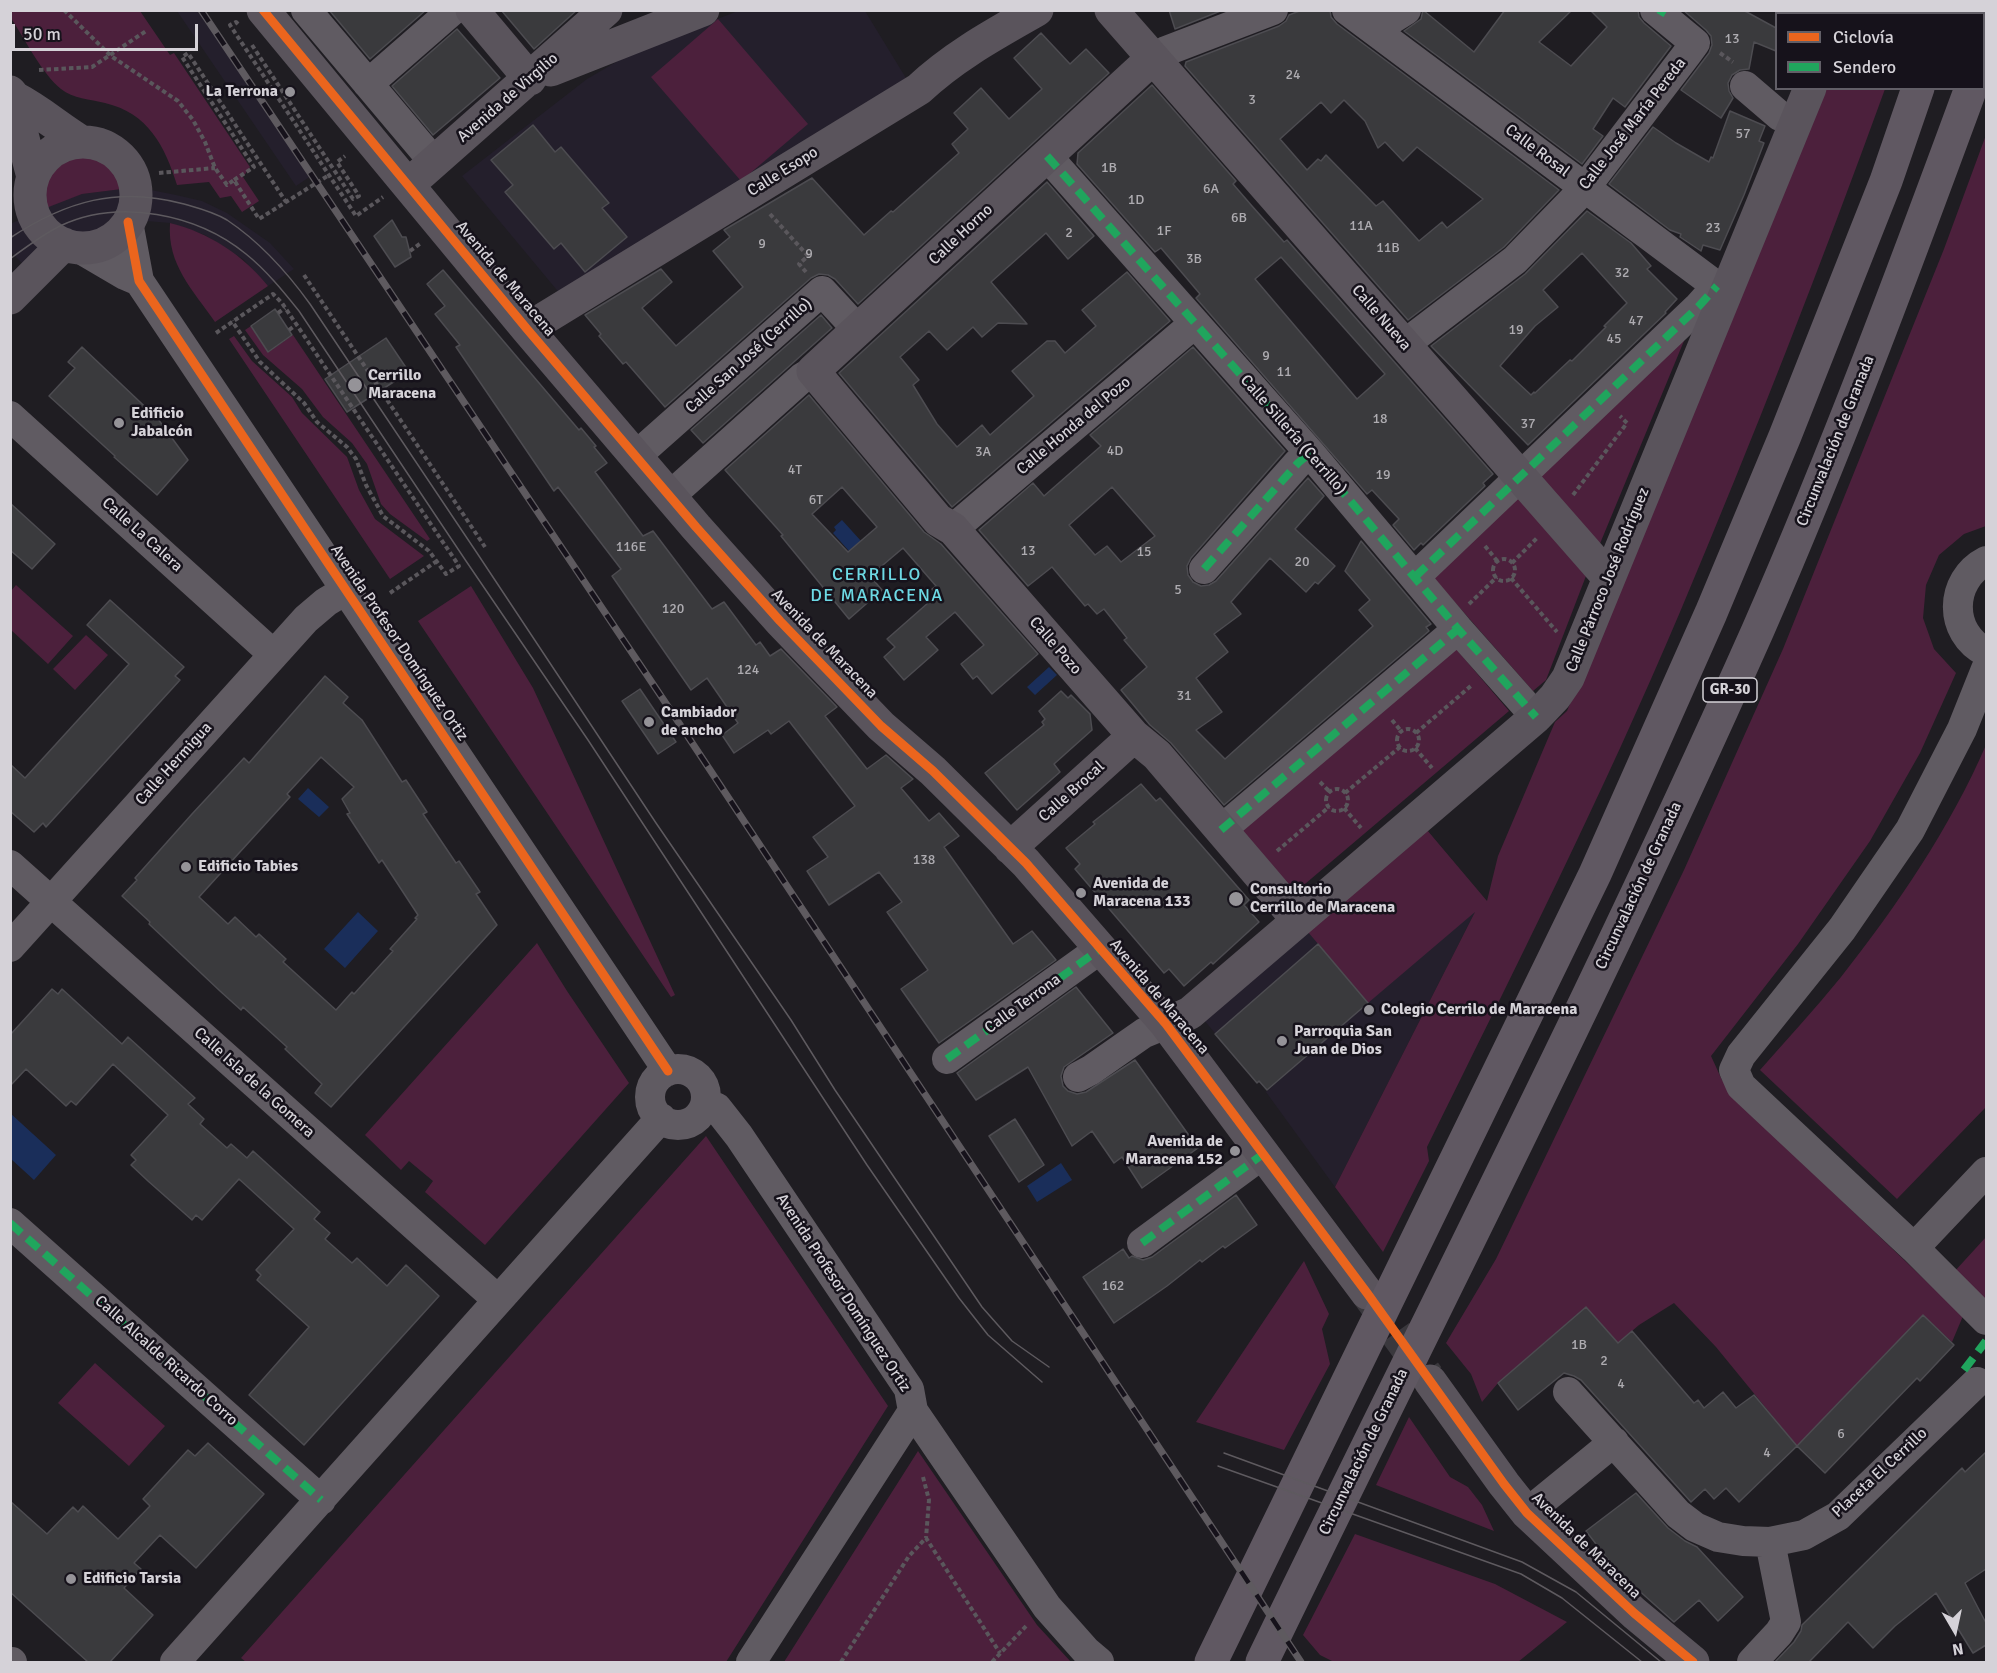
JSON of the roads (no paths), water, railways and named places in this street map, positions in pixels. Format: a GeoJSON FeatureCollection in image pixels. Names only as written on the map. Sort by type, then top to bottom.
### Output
{"type":"FeatureCollection","features":[{"type":"Feature","properties":{"kind":"highway","name":"GR-30"},"geometry":{"type":"LineString","coordinates":[[1212,1661],[1595,874],[1711,612],[1785,436],[1886,181],[1917,90]]}},
{"type":"Feature","properties":{"kind":"highway","name":"Circunvalación de Granada"},"geometry":{"type":"LineString","coordinates":[[1262,1662],[1638,892],[1758,628],[1834,448],[1970,90]]}},
{"type":"Feature","properties":{"kind":"main road"},"geometry":{"type":"LineString","coordinates":[[472,10],[530,79],[703,10]]}},
{"type":"Feature","properties":{"kind":"main road","name":"Avenida de Virgilio"},"geometry":{"type":"LineString","coordinates":[[408,185],[606,10]]}},
{"type":"Feature","properties":{"kind":"main road","name":"Calle Esopo"},"geometry":{"type":"LineString","coordinates":[[527,329],[919,88],[982,41],[1037,10]]}},
{"type":"Feature","properties":{"kind":"main road"},"geometry":{"type":"LineString","coordinates":[[1111,10],[1154,58]]}},
{"type":"Feature","properties":{"kind":"main road","name":"Avenida de Maracena"},"geometry":{"type":"LineString","coordinates":[[253,21],[408,185],[527,329],[780,621],[873,718],[933,771],[1026,863],[1166,1024],[1367,1293]]}},
{"type":"Feature","properties":{"kind":"main road","name":"Calle Horno"},"geometry":{"type":"LineString","coordinates":[[813,371],[1154,58]]}},
{"type":"Feature","properties":{"kind":"main road","name":"Calle Nueva"},"geometry":{"type":"LineString","coordinates":[[1154,58],[1610,578]]}},
{"type":"Feature","properties":{"kind":"main road","name":"Calle Párroco José Rodríguez"},"geometry":{"type":"LineString","coordinates":[[1166,1024],[1190,1013],[1536,717],[1555,698],[1568,678],[1610,578],[1721,290],[1809,90]]}},
{"type":"Feature","properties":{"kind":"main road"},"geometry":{"type":"LineString","coordinates":[[13,95],[82,142]]}},
{"type":"Feature","properties":{"kind":"main road"},"geometry":{"type":"LineString","coordinates":[[13,95],[18,119],[25,190],[37,221],[47,233],[72,246],[93,246],[107,242],[119,234],[129,222],[136,195],[133,177],[126,163],[114,152],[99,144],[82,142],[66,145],[52,152],[41,163],[25,190]]}},
{"type":"Feature","properties":{"kind":"main road"},"geometry":{"type":"LineString","coordinates":[[10,298],[72,246]]}},
{"type":"Feature","properties":{"kind":"main road","name":"Calle Pozo"},"geometry":{"type":"LineString","coordinates":[[813,371],[938,520],[953,529],[1134,736],[1157,755],[1298,920]]}},
{"type":"Feature","properties":{"kind":"main road","name":"Calle Brocal"},"geometry":{"type":"LineString","coordinates":[[1010,848],[1134,736]]}},
{"type":"Feature","properties":{"kind":"main road","name":"Avenida de Maracena"},"geometry":{"type":"LineString","coordinates":[[1430,1381],[1527,1513],[1634,1613],[1693,1662]]}},
{"type":"Feature","properties":{"kind":"street"},"geometry":{"type":"LineString","coordinates":[[368,84],[453,10]]}},
{"type":"Feature","properties":{"kind":"street","name":"Calle Horno"},"geometry":{"type":"LineString","coordinates":[[1154,58],[1166,51],[1273,10]]}},
{"type":"Feature","properties":{"kind":"street","name":"Calle Rosal"},"geometry":{"type":"LineString","coordinates":[[1347,10],[1721,290]]}},
{"type":"Feature","properties":{"kind":"street"},"geometry":{"type":"LineString","coordinates":[[1374,30],[1407,10]]}},
{"type":"Feature","properties":{"kind":"street"},"geometry":{"type":"LineString","coordinates":[[309,12],[434,162]]}},
{"type":"Feature","properties":{"kind":"street","name":"Calle José María Pereda"},"geometry":{"type":"LineString","coordinates":[[1405,344],[1515,260],[1586,188],[1706,47],[1660,12]]}},
{"type":"Feature","properties":{"kind":"street"},"geometry":{"type":"LineString","coordinates":[[1740,75],[1780,116],[1796,122]]}},
{"type":"Feature","properties":{"kind":"street","name":"Calle Sillería (Cerrillo)"},"geometry":{"type":"LineString","coordinates":[[1047,156],[1310,453],[1415,578],[1462,618],[1536,717]]}},
{"type":"Feature","properties":{"kind":"street","name":"Avenida Profesor Domínguez Ortiz"},"geometry":{"type":"LineString","coordinates":[[129,222],[139,281],[668,1071]]}},
{"type":"Feature","properties":{"kind":"street","name":"Avenida Profesor Domínguez Ortiz"},"geometry":{"type":"LineString","coordinates":[[72,246],[139,281]]}},
{"type":"Feature","properties":{"kind":"street","name":"Calle Párroco José Rodríguez"},"geometry":{"type":"LineString","coordinates":[[1415,578],[1699,306],[1721,290]]}},
{"type":"Feature","properties":{"kind":"street","name":"Calle San José (Cerrillo)"},"geometry":{"type":"LineString","coordinates":[[636,456],[822,291],[858,330]]}},
{"type":"Feature","properties":{"kind":"street","name":"Calle Honda del Pozo"},"geometry":{"type":"LineString","coordinates":[[953,529],[1195,323]]}},
{"type":"Feature","properties":{"kind":"street","name":"Calle Horno"},"geometry":{"type":"LineString","coordinates":[[670,496],[802,377],[813,371]]}},
{"type":"Feature","properties":{"kind":"street","name":"Calle La Calera"},"geometry":{"type":"LineString","coordinates":[[10,416],[273,654]]}},
{"type":"Feature","properties":{"kind":"street"},"geometry":{"type":"LineString","coordinates":[[1204,569],[1298,463],[1310,453]]}},
{"type":"Feature","properties":{"kind":"street"},"geometry":{"type":"LineString","coordinates":[[1986,561],[1967,577],[1959,591],[1957,607],[1959,622],[1967,636],[1978,648],[1986,652]]}},
{"type":"Feature","properties":{"kind":"street","name":"Calle Hermigua"},"geometry":{"type":"LineString","coordinates":[[10,947],[273,654],[306,619],[326,602],[346,590]]}},
{"type":"Feature","properties":{"kind":"street"},"geometry":{"type":"LineString","coordinates":[[1221,830],[1462,618]]}},
{"type":"Feature","properties":{"kind":"street"},"geometry":{"type":"LineString","coordinates":[[1986,669],[1962,729],[1910,830],[1842,929],[1742,1055],[1734,1070],[1741,1086],[1914,1248],[1986,1320]]}},
{"type":"Feature","properties":{"kind":"street","name":"Calle Isla de la Gomera"},"geometry":{"type":"LineString","coordinates":[[10,865],[498,1300]]}},
{"type":"Feature","properties":{"kind":"street","name":"Calle Terrona"},"geometry":{"type":"LineString","coordinates":[[947,1059],[1100,949]]}},
{"type":"Feature","properties":{"kind":"street","name":"Avenida de Maracena"},"geometry":{"type":"LineString","coordinates":[[1077,1077],[1092,1070],[1144,1033],[1166,1024]]}},
{"type":"Feature","properties":{"kind":"street"},"geometry":{"type":"LineString","coordinates":[[685,1070],[700,1078],[706,1094],[705,1103],[696,1118],[678,1125],[669,1123],[655,1112],[650,1096],[656,1081],[668,1071],[685,1070]]}},
{"type":"Feature","properties":{"kind":"street","name":"Avenida Profesor Domínguez Ortiz"},"geometry":{"type":"LineString","coordinates":[[705,1103],[717,1108],[739,1136],[909,1389],[913,1411],[1047,1607],[1086,1651],[1099,1662]]}},
{"type":"Feature","properties":{"kind":"street"},"geometry":{"type":"LineString","coordinates":[[175,1662],[661,1118]]}},
{"type":"Feature","properties":{"kind":"street"},"geometry":{"type":"LineString","coordinates":[[1142,1243],[1263,1154]]}},
{"type":"Feature","properties":{"kind":"street"},"geometry":{"type":"LineString","coordinates":[[1914,1248],[1986,1172]]}},
{"type":"Feature","properties":{"kind":"street","name":"Calle Alcalde Ricardo Corro"},"geometry":{"type":"LineString","coordinates":[[10,1223],[321,1500]]}},
{"type":"Feature","properties":{"kind":"street","name":"Placeta El Cerrillo"},"geometry":{"type":"LineString","coordinates":[[1568,1392],[1678,1514],[1695,1527],[1718,1537],[1770,1542],[1804,1535],[1838,1516],[1977,1382]]}},
{"type":"Feature","properties":{"kind":"street"},"geometry":{"type":"LineString","coordinates":[[751,1662],[913,1411]]}},
{"type":"Feature","properties":{"kind":"street"},"geometry":{"type":"LineString","coordinates":[[1527,1513],[1614,1442]]}},
{"type":"Feature","properties":{"kind":"street"},"geometry":{"type":"LineString","coordinates":[[1752,1662],[1786,1622],[1770,1542]]}},
{"type":"Feature","properties":{"kind":"water"},"geometry":{"type":"Polygon","coordinates":[[[842,520],[861,541],[849,551],[833,533],[836,530],[834,527],[842,520]]]}},
{"type":"Feature","properties":{"kind":"water"},"geometry":{"type":"Polygon","coordinates":[[[1049,667],[1057,675],[1035,695],[1027,687],[1049,667]]]}},
{"type":"Feature","properties":{"kind":"water"},"geometry":{"type":"Polygon","coordinates":[[[308,788],[329,807],[319,817],[298,799],[308,788]]]}},
{"type":"Feature","properties":{"kind":"water"},"geometry":{"type":"Polygon","coordinates":[[[358,912],[378,931],[345,968],[324,949],[358,912]]]}},
{"type":"Feature","properties":{"kind":"water"},"geometry":{"type":"Polygon","coordinates":[[[10,1113],[56,1155],[34,1180],[11,1159],[10,1113]]]}},
{"type":"Feature","properties":{"kind":"water"},"geometry":{"type":"Polygon","coordinates":[[[1061,1163],[1072,1180],[1037,1202],[1027,1186],[1061,1163]]]}},
{"type":"Feature","properties":{"kind":"tunnel"},"geometry":{"type":"LineString","coordinates":[[1367,1293],[1428,1377]]}},
{"type":"Feature","properties":{"kind":"tram line"},"geometry":{"type":"LineString","coordinates":[[10,238],[52,215],[93,200],[115,197],[160,199],[200,209],[227,220],[251,238],[282,269],[310,304],[982,1307],[1012,1341],[1049,1367]]}},
{"type":"Feature","properties":{"kind":"tram line"},"geometry":{"type":"LineString","coordinates":[[10,259],[40,237],[60,226],[83,218],[107,213],[157,214],[205,229],[226,240],[246,254],[274,281],[299,311],[588,740],[867,1165],[959,1298],[988,1335],[1042,1382]]}},
{"type":"Feature","properties":{"kind":"tram line"},"geometry":{"type":"LineString","coordinates":[[1224,1453],[1522,1562],[1576,1592],[1661,1662]]}},
{"type":"Feature","properties":{"kind":"tram line"},"geometry":{"type":"LineString","coordinates":[[1218,1466],[1521,1574],[1562,1598],[1642,1662]]}},
{"type":"Feature","properties":{"kind":"railway"},"geometry":{"type":"LineString","coordinates":[[201,10],[669,708],[1301,1662]]}},
{"type":"Feature","properties":{"kind":"place","name":"La Terrona"},"geometry":{"type":"Point","coordinates":[290,92]}},
{"type":"Feature","properties":{"kind":"place","name":"Cerrillo Maracena"},"geometry":{"type":"Point","coordinates":[355,385]}},
{"type":"Feature","properties":{"kind":"place","name":"Edificio Jabalcón"},"geometry":{"type":"Point","coordinates":[119,423]}},
{"type":"Feature","properties":{"kind":"place","name":"Cambiador de ancho"},"geometry":{"type":"Point","coordinates":[649,722]}},
{"type":"Feature","properties":{"kind":"place","name":"Edificio Tabies"},"geometry":{"type":"Point","coordinates":[186,867]}},
{"type":"Feature","properties":{"kind":"place","name":"Avenida de Maracena 133"},"geometry":{"type":"Point","coordinates":[1081,893]}},
{"type":"Feature","properties":{"kind":"place","name":"Consultorio Cerrillo de Maracena"},"geometry":{"type":"Point","coordinates":[1236,899]}},
{"type":"Feature","properties":{"kind":"place","name":"Colegio Cerrilo de Maracena"},"geometry":{"type":"Point","coordinates":[1369,1010]}},
{"type":"Feature","properties":{"kind":"place","name":"Parroquia San Juan de Dios"},"geometry":{"type":"Point","coordinates":[1282,1041]}},
{"type":"Feature","properties":{"kind":"place","name":"Avenida de Maracena 152"},"geometry":{"type":"Point","coordinates":[1235,1151]}},
{"type":"Feature","properties":{"kind":"place","name":"Edificio Tarsia"},"geometry":{"type":"Point","coordinates":[71,1579]}},
{"type":"Feature","properties":{"kind":"district","name":"CERRILLO DE MARACENA"},"geometry":{"type":"Point","coordinates":[877,585]}}]}
